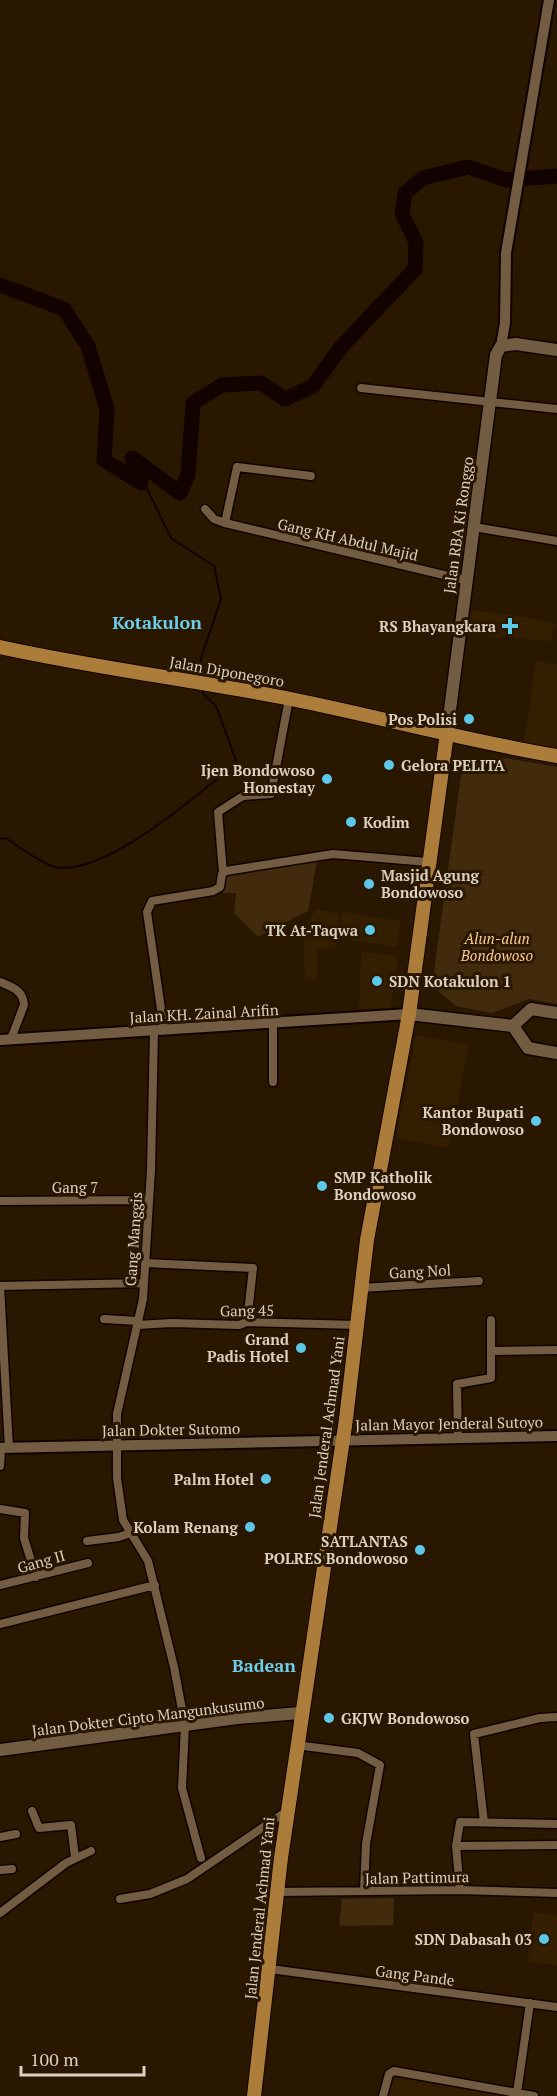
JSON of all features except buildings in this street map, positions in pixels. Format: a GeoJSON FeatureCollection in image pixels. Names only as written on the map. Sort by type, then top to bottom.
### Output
{"type":"FeatureCollection","features":[{"type":"Feature","properties":{"kind":"main road"},"geometry":{"type":"LineString","coordinates":[[501,346],[516,344],[557,350]]}},
{"type":"Feature","properties":{"kind":"main road","name":"Jalan RBA Ki Ronggo"},"geometry":{"type":"LineString","coordinates":[[447,733],[465,580],[496,355],[501,346]]}},
{"type":"Feature","properties":{"kind":"main road","name":"Jalan Diponegoro"},"geometry":{"type":"LineString","coordinates":[[0,647],[289,699],[447,733],[488,745],[557,756]]}},
{"type":"Feature","properties":{"kind":"main road","name":"Jalan Jenderal Achmad Yani"},"geometry":{"type":"LineString","coordinates":[[254,2096],[270,1969],[276,1892],[300,1713],[343,1440],[377,1176],[410,1014],[429,862],[444,771],[447,733]]}},
{"type":"Feature","properties":{"kind":"main road"},"geometry":{"type":"LineString","coordinates":[[513,1026],[531,1009],[557,1013]]}},
{"type":"Feature","properties":{"kind":"main road"},"geometry":{"type":"LineString","coordinates":[[410,1014],[513,1026],[528,1048],[557,1053]]}},
{"type":"Feature","properties":{"kind":"main road","name":"Jalan Dokter Cipto Mangunkusumo"},"geometry":{"type":"LineString","coordinates":[[0,1750],[185,1725],[300,1713]]}},
{"type":"Feature","properties":{"kind":"street","name":"Jalan RBA Ki Ronggo"},"geometry":{"type":"LineString","coordinates":[[501,346],[505,323],[506,253],[549,0]]}},
{"type":"Feature","properties":{"kind":"street","name":"Jalan RBA Ki Ronggo"},"geometry":{"type":"LineString","coordinates":[[505,323],[516,344]]}},
{"type":"Feature","properties":{"kind":"street"},"geometry":{"type":"LineString","coordinates":[[361,388],[557,409]]}},
{"type":"Feature","properties":{"kind":"street"},"geometry":{"type":"LineString","coordinates":[[205,509],[214,519],[225,523],[237,467],[311,476]]}},
{"type":"Feature","properties":{"kind":"street","name":"Gang KH Abdul Majid"},"geometry":{"type":"LineString","coordinates":[[225,523],[465,580]]}},
{"type":"Feature","properties":{"kind":"street"},"geometry":{"type":"LineString","coordinates":[[474,527],[557,541]]}},
{"type":"Feature","properties":{"kind":"street"},"geometry":{"type":"LineString","coordinates":[[289,699],[271,794],[243,796],[218,812],[223,873],[325,855],[429,862]]}},
{"type":"Feature","properties":{"kind":"street","name":"Gang Manggis"},"geometry":{"type":"LineString","coordinates":[[201,1858],[182,1788],[185,1725],[155,1585],[144,1551],[130,1533],[120,1507],[115,1445],[117,1414],[138,1323],[144,1283],[149,1200],[159,1031],[147,907],[157,900],[217,890],[223,873]]}},
{"type":"Feature","properties":{"kind":"street"},"geometry":{"type":"LineString","coordinates":[[0,982],[16,989],[24,1005],[6,1039]]}},
{"type":"Feature","properties":{"kind":"street","name":"Jalan KH. Zainal Arifin"},"geometry":{"type":"LineString","coordinates":[[6,1039],[410,1014]]}},
{"type":"Feature","properties":{"kind":"street"},"geometry":{"type":"LineString","coordinates":[[273,1024],[273,1082]]}},
{"type":"Feature","properties":{"kind":"street","name":"Gang 7"},"geometry":{"type":"LineString","coordinates":[[0,1201],[149,1200]]}},
{"type":"Feature","properties":{"kind":"street"},"geometry":{"type":"LineString","coordinates":[[145,1263],[253,1268],[247,1322]]}},
{"type":"Feature","properties":{"kind":"street","name":"Gang Nol"},"geometry":{"type":"LineString","coordinates":[[361,1288],[479,1281]]}},
{"type":"Feature","properties":{"kind":"street"},"geometry":{"type":"LineString","coordinates":[[0,1466],[4,1448],[0,1286],[144,1283]]}},
{"type":"Feature","properties":{"kind":"street","name":"Gang 45"},"geometry":{"type":"LineString","coordinates":[[104,1319],[138,1323],[247,1322],[357,1325]]}},
{"type":"Feature","properties":{"kind":"street"},"geometry":{"type":"LineString","coordinates":[[458,1438],[457,1384],[491,1378],[491,1320]]}},
{"type":"Feature","properties":{"kind":"street"},"geometry":{"type":"LineString","coordinates":[[491,1351],[557,1350]]}},
{"type":"Feature","properties":{"kind":"street","name":"Jalan Mayor Jenderal Sutoyo"},"geometry":{"type":"LineString","coordinates":[[343,1440],[557,1436]]}},
{"type":"Feature","properties":{"kind":"street","name":"Jalan Dokter Sutomo"},"geometry":{"type":"LineString","coordinates":[[4,1448],[343,1440]]}},
{"type":"Feature","properties":{"kind":"street"},"geometry":{"type":"LineString","coordinates":[[0,1509],[24,1514],[24,1538],[36,1577]]}},
{"type":"Feature","properties":{"kind":"street"},"geometry":{"type":"LineString","coordinates":[[87,1541],[119,1537],[130,1533]]}},
{"type":"Feature","properties":{"kind":"street","name":"Gang II"},"geometry":{"type":"LineString","coordinates":[[0,1585],[36,1577],[60,1568],[88,1563]]}},
{"type":"Feature","properties":{"kind":"street"},"geometry":{"type":"LineString","coordinates":[[0,1624],[155,1585]]}},
{"type":"Feature","properties":{"kind":"street"},"geometry":{"type":"LineString","coordinates":[[484,1822],[474,1734],[557,1717]]}},
{"type":"Feature","properties":{"kind":"street"},"geometry":{"type":"LineString","coordinates":[[296,1745],[358,1753],[380,1765],[366,1844],[364,1891]]}},
{"type":"Feature","properties":{"kind":"street"},"geometry":{"type":"LineString","coordinates":[[32,1811],[39,1828],[71,1825],[75,1857]]}},
{"type":"Feature","properties":{"kind":"street"},"geometry":{"type":"LineString","coordinates":[[120,1899],[150,1894],[187,1879],[286,1817]]}},
{"type":"Feature","properties":{"kind":"street"},"geometry":{"type":"LineString","coordinates":[[460,1890],[456,1846],[460,1822],[557,1824]]}},
{"type":"Feature","properties":{"kind":"street"},"geometry":{"type":"LineString","coordinates":[[0,1837],[16,1834]]}},
{"type":"Feature","properties":{"kind":"street"},"geometry":{"type":"LineString","coordinates":[[456,1846],[557,1845]]}},
{"type":"Feature","properties":{"kind":"street"},"geometry":{"type":"LineString","coordinates":[[0,1913],[75,1857],[91,1851]]}},
{"type":"Feature","properties":{"kind":"street"},"geometry":{"type":"LineString","coordinates":[[0,1870],[12,1869]]}},
{"type":"Feature","properties":{"kind":"street","name":"Jalan Pattimura"},"geometry":{"type":"LineString","coordinates":[[276,1892],[460,1890],[557,1893]]}},
{"type":"Feature","properties":{"kind":"street","name":"Gang Pande"},"geometry":{"type":"LineString","coordinates":[[270,1969],[557,2007]]}},
{"type":"Feature","properties":{"kind":"street"},"geometry":{"type":"LineString","coordinates":[[517,2093],[530,2003]]}},
{"type":"Feature","properties":{"kind":"street"},"geometry":{"type":"LineString","coordinates":[[383,2096],[389,2072],[394,2071],[534,2096]]}},
{"type":"Feature","properties":{"kind":"shaded area","name":"RS Bhayangkara"},"geometry":{"type":"Polygon","coordinates":[[[466,609],[520,616],[557,624],[550,642],[503,636],[498,639],[464,627],[466,609]]]}},
{"type":"Feature","properties":{"kind":"shaded area"},"geometry":{"type":"Polygon","coordinates":[[[536,660],[557,665],[557,749],[524,744],[536,660]]]}},
{"type":"Feature","properties":{"kind":"shaded area"},"geometry":{"type":"Polygon","coordinates":[[[316,909],[339,914],[335,947],[317,950],[317,980],[305,981],[303,931],[316,909]]]}},
{"type":"Feature","properties":{"kind":"shaded area","name":"TK At-Taqwa"},"geometry":{"type":"Polygon","coordinates":[[[342,912],[401,921],[397,947],[338,938],[342,912]]]}},
{"type":"Feature","properties":{"kind":"shaded area","name":"SDN Kotakulon 1"},"geometry":{"type":"Polygon","coordinates":[[[361,952],[398,955],[391,1008],[359,1009],[361,952]]]}},
{"type":"Feature","properties":{"kind":"shaded area"},"geometry":{"type":"Polygon","coordinates":[[[416,1035],[469,1045],[449,1148],[396,1138],[416,1035]]]}},
{"type":"Feature","properties":{"kind":"shaded area","name":"SDN Dabasah 03"},"geometry":{"type":"Polygon","coordinates":[[[533,1912],[557,1915],[557,1965],[528,1962],[533,1912]]]}},
{"type":"Feature","properties":{"kind":"shaded area"},"geometry":{"type":"Polygon","coordinates":[[[392,2075],[503,2096],[387,2096],[392,2075]]]}},
{"type":"Feature","properties":{"kind":"green space","name":"Alun-alun Bondowoso"},"geometry":{"type":"Polygon","coordinates":[[[493,756],[557,767],[557,1004],[529,999],[492,1013],[456,1006],[438,991],[433,979],[461,775],[473,762],[493,756]]]}},
{"type":"Feature","properties":{"kind":"green space"},"geometry":{"type":"Polygon","coordinates":[[[317,861],[308,911],[258,937],[234,913],[236,893],[223,893],[224,877],[269,863],[317,861]]]}},
{"type":"Feature","properties":{"kind":"green space"},"geometry":{"type":"Polygon","coordinates":[[[394,1898],[393,1925],[339,1926],[342,1899],[394,1898]]]}},
{"type":"Feature","properties":{"kind":"waterway"},"geometry":{"type":"LineString","coordinates":[[0,285],[64,309],[88,346],[107,409],[104,460],[141,483],[132,458],[180,493],[188,475],[193,403],[222,385],[261,383],[285,399],[313,386],[342,346],[415,269],[416,242],[402,214],[405,193],[423,178],[468,167],[506,180],[557,176]]}},
{"type":"Feature","properties":{"kind":"waterway"},"geometry":{"type":"LineString","coordinates":[[132,458],[171,538],[214,566],[221,599],[201,658],[202,678]]}},
{"type":"Feature","properties":{"kind":"waterway"},"geometry":{"type":"LineString","coordinates":[[0,839],[6,838],[49,865],[62,868],[83,865],[106,857],[129,844],[177,811],[237,763],[216,706],[203,694],[203,687]]}},
{"type":"Feature","properties":{"kind":"place","name":"RS Bhayangkara"},"geometry":{"type":"Point","coordinates":[510,626]}},
{"type":"Feature","properties":{"kind":"place","name":"Pos Polisi"},"geometry":{"type":"Point","coordinates":[469,719]}},
{"type":"Feature","properties":{"kind":"place","name":"Gelora PELITA"},"geometry":{"type":"Point","coordinates":[389,765]}},
{"type":"Feature","properties":{"kind":"place","name":"Ijen Bondowoso Homestay"},"geometry":{"type":"Point","coordinates":[327,779]}},
{"type":"Feature","properties":{"kind":"place","name":"Kodim"},"geometry":{"type":"Point","coordinates":[351,822]}},
{"type":"Feature","properties":{"kind":"place","name":"Masjid Agung Bondowoso"},"geometry":{"type":"Point","coordinates":[369,884]}},
{"type":"Feature","properties":{"kind":"place","name":"TK At-Taqwa"},"geometry":{"type":"Point","coordinates":[370,930]}},
{"type":"Feature","properties":{"kind":"place","name":"SDN Kotakulon 1"},"geometry":{"type":"Point","coordinates":[377,981]}},
{"type":"Feature","properties":{"kind":"place","name":"Kantor Bupati Bondowoso"},"geometry":{"type":"Point","coordinates":[536,1121]}},
{"type":"Feature","properties":{"kind":"place","name":"SMP Katholik Bondowoso"},"geometry":{"type":"Point","coordinates":[322,1186]}},
{"type":"Feature","properties":{"kind":"place","name":"Grand Padis Hotel"},"geometry":{"type":"Point","coordinates":[301,1348]}},
{"type":"Feature","properties":{"kind":"place","name":"Palm Hotel"},"geometry":{"type":"Point","coordinates":[266,1479]}},
{"type":"Feature","properties":{"kind":"place","name":"Kolam Renang"},"geometry":{"type":"Point","coordinates":[250,1527]}},
{"type":"Feature","properties":{"kind":"place","name":"SATLANTAS POLRES Bondowoso"},"geometry":{"type":"Point","coordinates":[420,1550]}},
{"type":"Feature","properties":{"kind":"place","name":"GKJW Bondowoso"},"geometry":{"type":"Point","coordinates":[329,1718]}},
{"type":"Feature","properties":{"kind":"place","name":"SDN Dabasah 03"},"geometry":{"type":"Point","coordinates":[544,1939]}},
{"type":"Feature","properties":{"kind":"district","name":"Kotakulon"},"geometry":{"type":"Point","coordinates":[157,622]}},
{"type":"Feature","properties":{"kind":"district","name":"Badean"},"geometry":{"type":"Point","coordinates":[264,1665]}}]}
